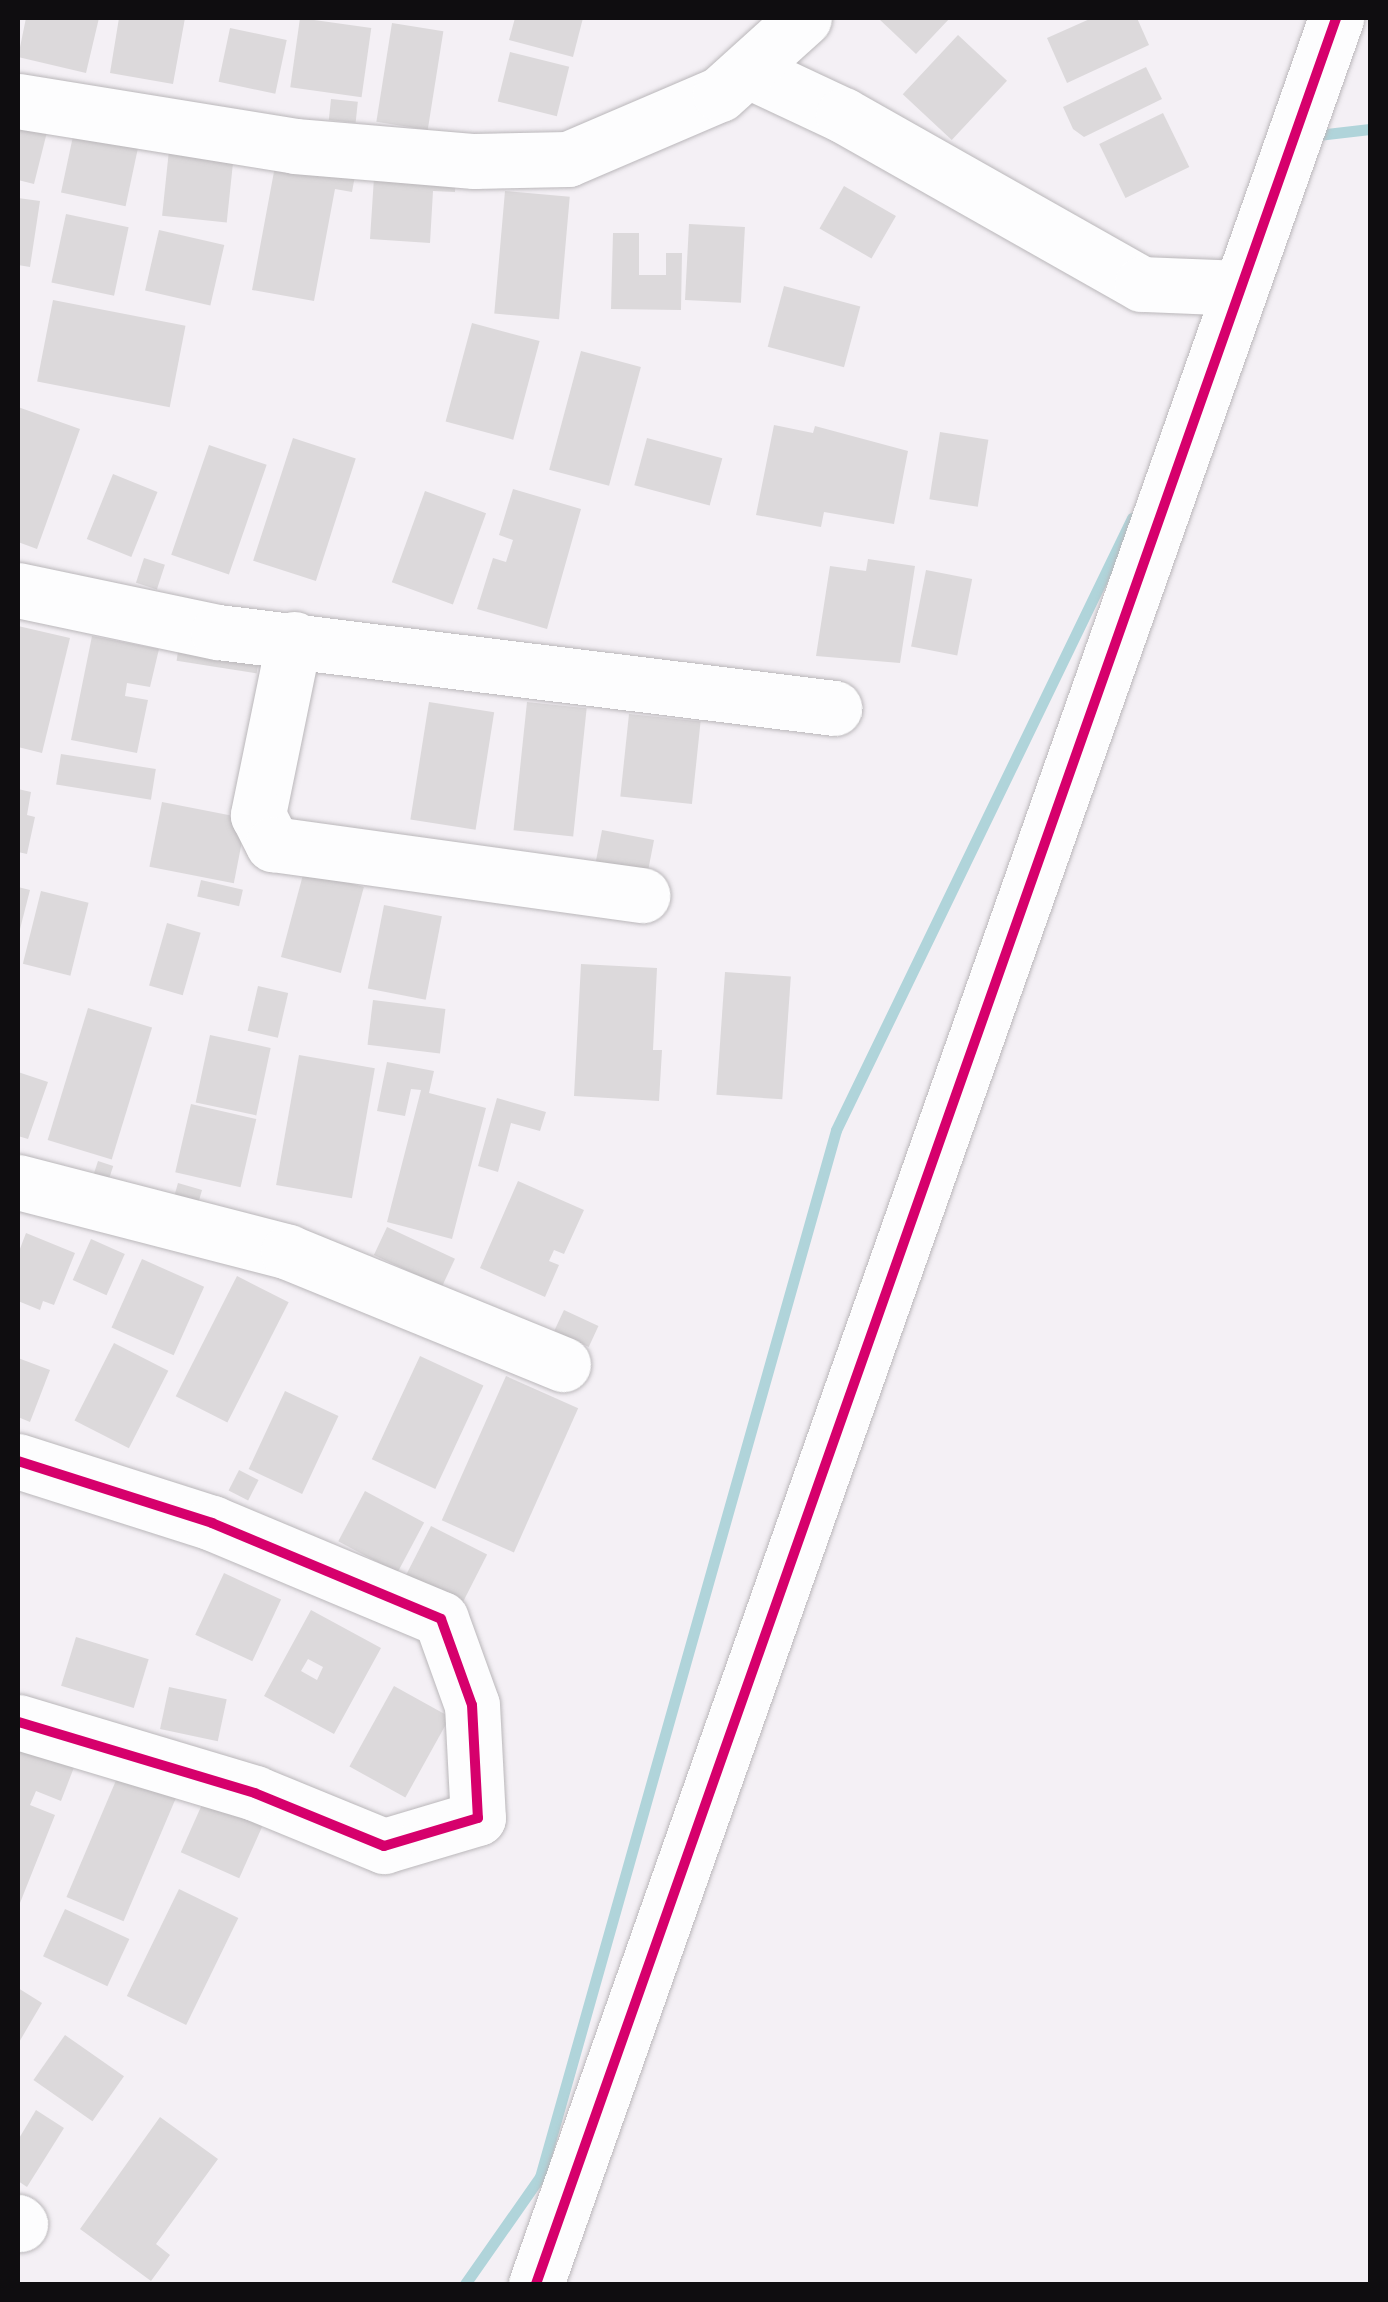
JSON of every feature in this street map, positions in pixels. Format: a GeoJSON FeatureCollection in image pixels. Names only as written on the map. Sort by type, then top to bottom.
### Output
{"type":"FeatureCollection","features":[{"type":"Feature","properties":{"kind":"street"},"geometry":{"type":"LineString","coordinates":[[18,101],[295,146],[474,161],[568,160],[689,112],[748,71],[804,18]]}},
{"type":"Feature","properties":{"kind":"street"},"geometry":{"type":"LineString","coordinates":[[536,2284],[1336,18]]}},
{"type":"Feature","properties":{"kind":"street"},"geometry":{"type":"LineString","coordinates":[[748,71],[843,115],[1142,284],[1240,288]]}},
{"type":"Feature","properties":{"kind":"street"},"geometry":{"type":"LineString","coordinates":[[18,590],[218,632],[834,708]]}},
{"type":"Feature","properties":{"kind":"street"},"geometry":{"type":"LineString","coordinates":[[294,639],[258,815],[273,844],[642,895]]}},
{"type":"Feature","properties":{"kind":"street"},"geometry":{"type":"LineString","coordinates":[[18,1182],[326,1264],[563,1364]]}},
{"type":"Feature","properties":{"kind":"street"},"geometry":{"type":"LineString","coordinates":[[18,1461],[212,1522],[441,1619],[472,1705],[478,1818],[384,1846],[254,1794],[18,1722]]}},
{"type":"Feature","properties":{"kind":"building"},"geometry":{"type":"Polygon","coordinates":[[[26,18],[99,18],[86,73],[18,57],[26,18]]]}},
{"type":"Feature","properties":{"kind":"building"},"geometry":{"type":"Polygon","coordinates":[[[119,18],[185,18],[173,84],[110,73],[119,18]]]}},
{"type":"Feature","properties":{"kind":"building"},"geometry":{"type":"Polygon","coordinates":[[[300,18],[371,28],[362,97],[290,87],[300,18]]]}},
{"type":"Feature","properties":{"kind":"building"},"geometry":{"type":"Polygon","coordinates":[[[515,18],[583,18],[573,57],[509,40],[515,18]]]}},
{"type":"Feature","properties":{"kind":"building"},"geometry":{"type":"Polygon","coordinates":[[[878,18],[950,18],[916,54],[878,18]]]}},
{"type":"Feature","properties":{"kind":"building"},"geometry":{"type":"Polygon","coordinates":[[[1092,18],[1137,18],[1149,45],[1067,83],[1047,38],[1092,18]]]}},
{"type":"Feature","properties":{"kind":"building"},"geometry":{"type":"Polygon","coordinates":[[[392,23],[443,31],[428,130],[376,122],[392,23]]]}},
{"type":"Feature","properties":{"kind":"building"},"geometry":{"type":"Polygon","coordinates":[[[230,28],[287,40],[275,94],[219,82],[230,28]]]}},
{"type":"Feature","properties":{"kind":"building"},"geometry":{"type":"Polygon","coordinates":[[[958,35],[1007,81],[952,140],[903,94],[958,35]]]}},
{"type":"Feature","properties":{"kind":"building"},"geometry":{"type":"Polygon","coordinates":[[[510,52],[569,67],[557,116],[498,101],[510,52]]]}},
{"type":"Feature","properties":{"kind":"building"},"geometry":{"type":"Polygon","coordinates":[[[1146,67],[1162,99],[1084,137],[1073,129],[1063,107],[1146,67]]]}},
{"type":"Feature","properties":{"kind":"building"},"geometry":{"type":"Polygon","coordinates":[[[331,99],[358,102],[356,123],[329,120],[331,99]]]}},
{"type":"Feature","properties":{"kind":"building"},"geometry":{"type":"Polygon","coordinates":[[[18,108],[51,116],[34,184],[18,180],[18,108]]]}},
{"type":"Feature","properties":{"kind":"building"},"geometry":{"type":"Polygon","coordinates":[[[1163,113],[1189,167],[1125,198],[1099,144],[1163,113]]]}},
{"type":"Feature","properties":{"kind":"building"},"geometry":{"type":"Polygon","coordinates":[[[76,122],[141,136],[126,206],[61,192],[76,122]]]}},
{"type":"Feature","properties":{"kind":"building"},"geometry":{"type":"Polygon","coordinates":[[[169,150],[234,157],[227,222],[162,216],[169,150]]]}},
{"type":"Feature","properties":{"kind":"building"},"geometry":{"type":"Polygon","coordinates":[[[278,150],[357,165],[352,192],[335,189],[314,301],[252,290],[278,150]]]}},
{"type":"Feature","properties":{"kind":"building"},"geometry":{"type":"Polygon","coordinates":[[[375,162],[456,166],[455,192],[433,191],[430,243],[370,239],[375,162]]]}},
{"type":"Feature","properties":{"kind":"building"},"geometry":{"type":"Polygon","coordinates":[[[844,186],[896,216],[871,258],[820,228],[844,186]]]}},
{"type":"Feature","properties":{"kind":"building"},"geometry":{"type":"Polygon","coordinates":[[[505,191],[570,197],[559,319],[494,314],[505,191]]]}},
{"type":"Feature","properties":{"kind":"building"},"geometry":{"type":"Polygon","coordinates":[[[18,198],[40,201],[30,267],[18,265],[18,198]]]}},
{"type":"Feature","properties":{"kind":"building"},"geometry":{"type":"Polygon","coordinates":[[[66,214],[129,227],[114,296],[51,282],[66,214]]]}},
{"type":"Feature","properties":{"kind":"building"},"geometry":{"type":"Polygon","coordinates":[[[689,224],[745,227],[741,303],[685,300],[689,224]]]}},
{"type":"Feature","properties":{"kind":"building"},"geometry":{"type":"Polygon","coordinates":[[[159,230],[224,245],[210,305],[145,290],[159,230]]]}},
{"type":"Feature","properties":{"kind":"building"},"geometry":{"type":"Polygon","coordinates":[[[613,233],[639,233],[639,275],[666,275],[666,253],[682,253],[681,310],[611,309],[613,233]]]}},
{"type":"Feature","properties":{"kind":"building"},"geometry":{"type":"Polygon","coordinates":[[[784,286],[860,306],[844,367],[768,347],[784,286]]]}},
{"type":"Feature","properties":{"kind":"building"},"geometry":{"type":"Polygon","coordinates":[[[53,300],[186,326],[170,407],[37,381],[53,300]]]}},
{"type":"Feature","properties":{"kind":"building"},"geometry":{"type":"Polygon","coordinates":[[[472,323],[540,341],[513,440],[446,422],[472,323]]]}},
{"type":"Feature","properties":{"kind":"building"},"geometry":{"type":"Polygon","coordinates":[[[581,351],[641,367],[609,486],[549,470],[581,351]]]}},
{"type":"Feature","properties":{"kind":"building"},"geometry":{"type":"Polygon","coordinates":[[[18,407],[80,429],[37,549],[18,542],[18,407]]]}},
{"type":"Feature","properties":{"kind":"building"},"geometry":{"type":"Polygon","coordinates":[[[774,425],[813,433],[815,426],[908,451],[894,524],[824,512],[821,527],[756,515],[774,425]]]}},
{"type":"Feature","properties":{"kind":"building"},"geometry":{"type":"Polygon","coordinates":[[[940,432],[988,440],[978,507],[929,499],[940,432]]]}},
{"type":"Feature","properties":{"kind":"building"},"geometry":{"type":"Polygon","coordinates":[[[293,438],[356,458],[316,581],[253,561],[293,438]]]}},
{"type":"Feature","properties":{"kind":"building"},"geometry":{"type":"Polygon","coordinates":[[[647,438],[722,458],[710,506],[634,485],[647,438]]]}},
{"type":"Feature","properties":{"kind":"building"},"geometry":{"type":"Polygon","coordinates":[[[209,445],[267,465],[229,575],[171,555],[209,445]]]}},
{"type":"Feature","properties":{"kind":"building"},"geometry":{"type":"Polygon","coordinates":[[[113,474],[158,492],[131,557],[87,539],[113,474]]]}},
{"type":"Feature","properties":{"kind":"building"},"geometry":{"type":"Polygon","coordinates":[[[513,489],[581,509],[547,629],[477,609],[493,558],[506,562],[513,540],[499,535],[513,489]]]}},
{"type":"Feature","properties":{"kind":"building"},"geometry":{"type":"Polygon","coordinates":[[[425,491],[486,513],[453,604],[392,582],[425,491]]]}},
{"type":"Feature","properties":{"kind":"building"},"geometry":{"type":"Polygon","coordinates":[[[144,558],[165,565],[157,590],[136,583],[144,558]]]}},
{"type":"Feature","properties":{"kind":"building"},"geometry":{"type":"Polygon","coordinates":[[[868,559],[915,566],[900,663],[816,656],[830,566],[866,571],[868,559]]]}},
{"type":"Feature","properties":{"kind":"building"},"geometry":{"type":"Polygon","coordinates":[[[926,570],[972,579],[957,656],[911,647],[926,570]]]}},
{"type":"Feature","properties":{"kind":"building"},"geometry":{"type":"Polygon","coordinates":[[[18,626],[70,638],[42,753],[18,747],[18,626]]]}},
{"type":"Feature","properties":{"kind":"building"},"geometry":{"type":"Polygon","coordinates":[[[92,636],[159,649],[150,687],[127,683],[125,696],[148,700],[137,753],[71,740],[92,636]]]}},
{"type":"Feature","properties":{"kind":"building"},"geometry":{"type":"Polygon","coordinates":[[[180,639],[260,652],[257,673],[177,661],[180,639]]]}},
{"type":"Feature","properties":{"kind":"building"},"geometry":{"type":"Polygon","coordinates":[[[429,702],[494,712],[476,830],[410,820],[429,702]]]}},
{"type":"Feature","properties":{"kind":"building"},"geometry":{"type":"Polygon","coordinates":[[[527,702],[587,708],[573,837],[514,830],[527,702]]]}},
{"type":"Feature","properties":{"kind":"building"},"geometry":{"type":"Polygon","coordinates":[[[629,714],[701,722],[692,804],[620,797],[629,714]]]}},
{"type":"Feature","properties":{"kind":"building"},"geometry":{"type":"Polygon","coordinates":[[[61,754],[156,769],[151,800],[56,785],[61,754]]]}},
{"type":"Feature","properties":{"kind":"building"},"geometry":{"type":"Polygon","coordinates":[[[18,789],[31,792],[27,815],[35,817],[27,854],[18,852],[18,789]]]}},
{"type":"Feature","properties":{"kind":"building"},"geometry":{"type":"Polygon","coordinates":[[[162,802],[246,818],[234,883],[149,867],[162,802]]]}},
{"type":"Feature","properties":{"kind":"building"},"geometry":{"type":"Polygon","coordinates":[[[602,830],[654,840],[647,874],[595,864],[602,830]]]}},
{"type":"Feature","properties":{"kind":"building"},"geometry":{"type":"Polygon","coordinates":[[[304,871],[364,887],[341,973],[281,957],[304,871]]]}},
{"type":"Feature","properties":{"kind":"building"},"geometry":{"type":"Polygon","coordinates":[[[201,880],[243,890],[239,906],[197,897],[201,880]]]}},
{"type":"Feature","properties":{"kind":"building"},"geometry":{"type":"Polygon","coordinates":[[[18,887],[30,890],[19,933],[18,933],[18,887]]]}},
{"type":"Feature","properties":{"kind":"building"},"geometry":{"type":"Polygon","coordinates":[[[41,891],[89,903],[70,976],[23,964],[41,891]]]}},
{"type":"Feature","properties":{"kind":"building"},"geometry":{"type":"Polygon","coordinates":[[[384,905],[442,916],[426,1000],[368,988],[384,905]]]}},
{"type":"Feature","properties":{"kind":"building"},"geometry":{"type":"Polygon","coordinates":[[[167,923],[201,933],[183,995],[149,985],[167,923]]]}},
{"type":"Feature","properties":{"kind":"building"},"geometry":{"type":"Polygon","coordinates":[[[581,964],[657,968],[653,1050],[662,1050],[659,1101],[574,1096],[581,964]]]}},
{"type":"Feature","properties":{"kind":"building"},"geometry":{"type":"Polygon","coordinates":[[[725,972],[791,977],[782,1099],[716,1095],[725,972]]]}},
{"type":"Feature","properties":{"kind":"building"},"geometry":{"type":"Polygon","coordinates":[[[258,986],[288,993],[278,1038],[248,1031],[258,986]]]}},
{"type":"Feature","properties":{"kind":"building"},"geometry":{"type":"Polygon","coordinates":[[[373,1000],[445,1009],[440,1054],[368,1045],[373,1000]]]}},
{"type":"Feature","properties":{"kind":"building"},"geometry":{"type":"Polygon","coordinates":[[[88,1008],[152,1028],[112,1160],[48,1140],[88,1008]]]}},
{"type":"Feature","properties":{"kind":"building"},"geometry":{"type":"Polygon","coordinates":[[[210,1035],[271,1048],[256,1115],[196,1102],[210,1035]]]}},
{"type":"Feature","properties":{"kind":"building"},"geometry":{"type":"Polygon","coordinates":[[[299,1055],[375,1068],[352,1198],[276,1185],[299,1055]]]}},
{"type":"Feature","properties":{"kind":"building"},"geometry":{"type":"Polygon","coordinates":[[[387,1062],[434,1071],[429,1093],[486,1108],[452,1239],[387,1222],[421,1090],[411,1089],[405,1116],[377,1111],[387,1062]]]}},
{"type":"Feature","properties":{"kind":"building"},"geometry":{"type":"Polygon","coordinates":[[[18,1072],[48,1082],[28,1139],[18,1136],[18,1072]]]}},
{"type":"Feature","properties":{"kind":"building"},"geometry":{"type":"Polygon","coordinates":[[[497,1098],[546,1112],[540,1131],[511,1123],[498,1172],[478,1166],[497,1098]]]}},
{"type":"Feature","properties":{"kind":"building"},"geometry":{"type":"Polygon","coordinates":[[[191,1104],[256,1119],[241,1187],[175,1172],[191,1104]]]}},
{"type":"Feature","properties":{"kind":"building"},"geometry":{"type":"Polygon","coordinates":[[[98,1161],[113,1166],[106,1188],[91,1183],[98,1161]]]}},
{"type":"Feature","properties":{"kind":"building"},"geometry":{"type":"Polygon","coordinates":[[[518,1181],[584,1210],[564,1254],[554,1250],[549,1261],[559,1265],[545,1297],[480,1268],[518,1181]]]}},
{"type":"Feature","properties":{"kind":"building"},"geometry":{"type":"Polygon","coordinates":[[[178,1183],[202,1190],[196,1211],[172,1204],[178,1183]]]}},
{"type":"Feature","properties":{"kind":"building"},"geometry":{"type":"Polygon","coordinates":[[[387,1227],[455,1259],[442,1287],[374,1255],[387,1227]]]}},
{"type":"Feature","properties":{"kind":"building"},"geometry":{"type":"Polygon","coordinates":[[[26,1233],[75,1253],[54,1305],[43,1301],[40,1310],[18,1301],[18,1254],[26,1233]]]}},
{"type":"Feature","properties":{"kind":"building"},"geometry":{"type":"Polygon","coordinates":[[[91,1239],[125,1254],[106,1295],[73,1280],[91,1239]]]}},
{"type":"Feature","properties":{"kind":"building"},"geometry":{"type":"Polygon","coordinates":[[[142,1259],[204,1287],[174,1355],[111,1328],[142,1259]]]}},
{"type":"Feature","properties":{"kind":"building"},"geometry":{"type":"Polygon","coordinates":[[[237,1276],[289,1302],[227,1423],[176,1396],[237,1276]]]}},
{"type":"Feature","properties":{"kind":"building"},"geometry":{"type":"Polygon","coordinates":[[[564,1310],[598,1326],[589,1347],[554,1331],[564,1310]]]}},
{"type":"Feature","properties":{"kind":"building"},"geometry":{"type":"Polygon","coordinates":[[[114,1343],[168,1371],[129,1448],[75,1421],[114,1343]]]}},
{"type":"Feature","properties":{"kind":"building"},"geometry":{"type":"Polygon","coordinates":[[[420,1356],[483,1386],[435,1489],[372,1459],[420,1356]]]}},
{"type":"Feature","properties":{"kind":"building"},"geometry":{"type":"Polygon","coordinates":[[[18,1358],[50,1370],[30,1422],[18,1417],[18,1358]]]}},
{"type":"Feature","properties":{"kind":"building"},"geometry":{"type":"Polygon","coordinates":[[[506,1376],[578,1408],[514,1552],[442,1520],[506,1376]]]}},
{"type":"Feature","properties":{"kind":"building"},"geometry":{"type":"Polygon","coordinates":[[[285,1391],[338,1416],[302,1494],[249,1469],[285,1391]]]}},
{"type":"Feature","properties":{"kind":"building"},"geometry":{"type":"Polygon","coordinates":[[[239,1470],[259,1480],[248,1500],[229,1490],[239,1470]]]}},
{"type":"Feature","properties":{"kind":"building"},"geometry":{"type":"Polygon","coordinates":[[[365,1491],[424,1522],[397,1573],[338,1541],[365,1491]]]}},
{"type":"Feature","properties":{"kind":"building"},"geometry":{"type":"Polygon","coordinates":[[[431,1526],[487,1555],[462,1604],[406,1576],[431,1526]]]}},
{"type":"Feature","properties":{"kind":"building"},"geometry":{"type":"Polygon","coordinates":[[[224,1573],[281,1600],[252,1661],[195,1635],[224,1573]]]}},
{"type":"Feature","properties":{"kind":"building"},"geometry":{"type":"Polygon","coordinates":[[[311,1610],[381,1648],[334,1734],[264,1696],[311,1610]],[[308,1659],[301,1671],[317,1680],[323,1667],[308,1659]]]}},
{"type":"Feature","properties":{"kind":"building"},"geometry":{"type":"Polygon","coordinates":[[[76,1637],[149,1659],[134,1708],[61,1686],[76,1637]]]}},
{"type":"Feature","properties":{"kind":"building"},"geometry":{"type":"Polygon","coordinates":[[[394,1686],[450,1717],[405,1797],[349,1766],[394,1686]]]}},
{"type":"Feature","properties":{"kind":"building"},"geometry":{"type":"Polygon","coordinates":[[[169,1687],[227,1699],[218,1741],[160,1729],[169,1687]]]}},
{"type":"Feature","properties":{"kind":"building"},"geometry":{"type":"Polygon","coordinates":[[[18,1744],[78,1757],[61,1801],[36,1791],[30,1805],[55,1815],[18,1908],[18,1744]]]}},
{"type":"Feature","properties":{"kind":"building"},"geometry":{"type":"Polygon","coordinates":[[[120,1771],[177,1795],[124,1921],[66,1897],[120,1771]]]}},
{"type":"Feature","properties":{"kind":"building"},"geometry":{"type":"Polygon","coordinates":[[[208,1791],[266,1817],[239,1878],[181,1852],[208,1791]]]}},
{"type":"Feature","properties":{"kind":"building"},"geometry":{"type":"Polygon","coordinates":[[[179,1889],[238,1918],[186,2025],[127,1996],[179,1889]]]}},
{"type":"Feature","properties":{"kind":"building"},"geometry":{"type":"Polygon","coordinates":[[[65,1909],[129,1939],[107,1986],[43,1956],[65,1909]]]}},
{"type":"Feature","properties":{"kind":"building"},"geometry":{"type":"Polygon","coordinates":[[[18,1988],[42,2003],[18,2044],[18,1988]]]}},
{"type":"Feature","properties":{"kind":"building"},"geometry":{"type":"Polygon","coordinates":[[[65,2035],[124,2076],[92,2121],[33,2080],[65,2035]]]}},
{"type":"Feature","properties":{"kind":"building"},"geometry":{"type":"Polygon","coordinates":[[[36,2110],[64,2128],[27,2187],[18,2181],[18,2140],[36,2110]]]}},
{"type":"Feature","properties":{"kind":"building"},"geometry":{"type":"Polygon","coordinates":[[[160,2117],[218,2159],[156,2244],[170,2255],[151,2281],[80,2229],[160,2117]]]}},
{"type":"Feature","properties":{"kind":"waterway"},"geometry":{"type":"LineString","coordinates":[[1314,142],[1318,135],[1370,129]]}},
{"type":"Feature","properties":{"kind":"waterway"},"geometry":{"type":"LineString","coordinates":[[465,2284],[540,2177],[836,1130],[1132,518]]}},
{"type":"Feature","properties":{"kind":"cycle path"},"geometry":{"type":"LineString","coordinates":[[536,2284],[1336,18]]}},
{"type":"Feature","properties":{"kind":"cycle path"},"geometry":{"type":"LineString","coordinates":[[18,1461],[212,1523],[441,1619],[472,1705],[478,1818],[384,1846],[255,1793],[18,1722]]}}]}
